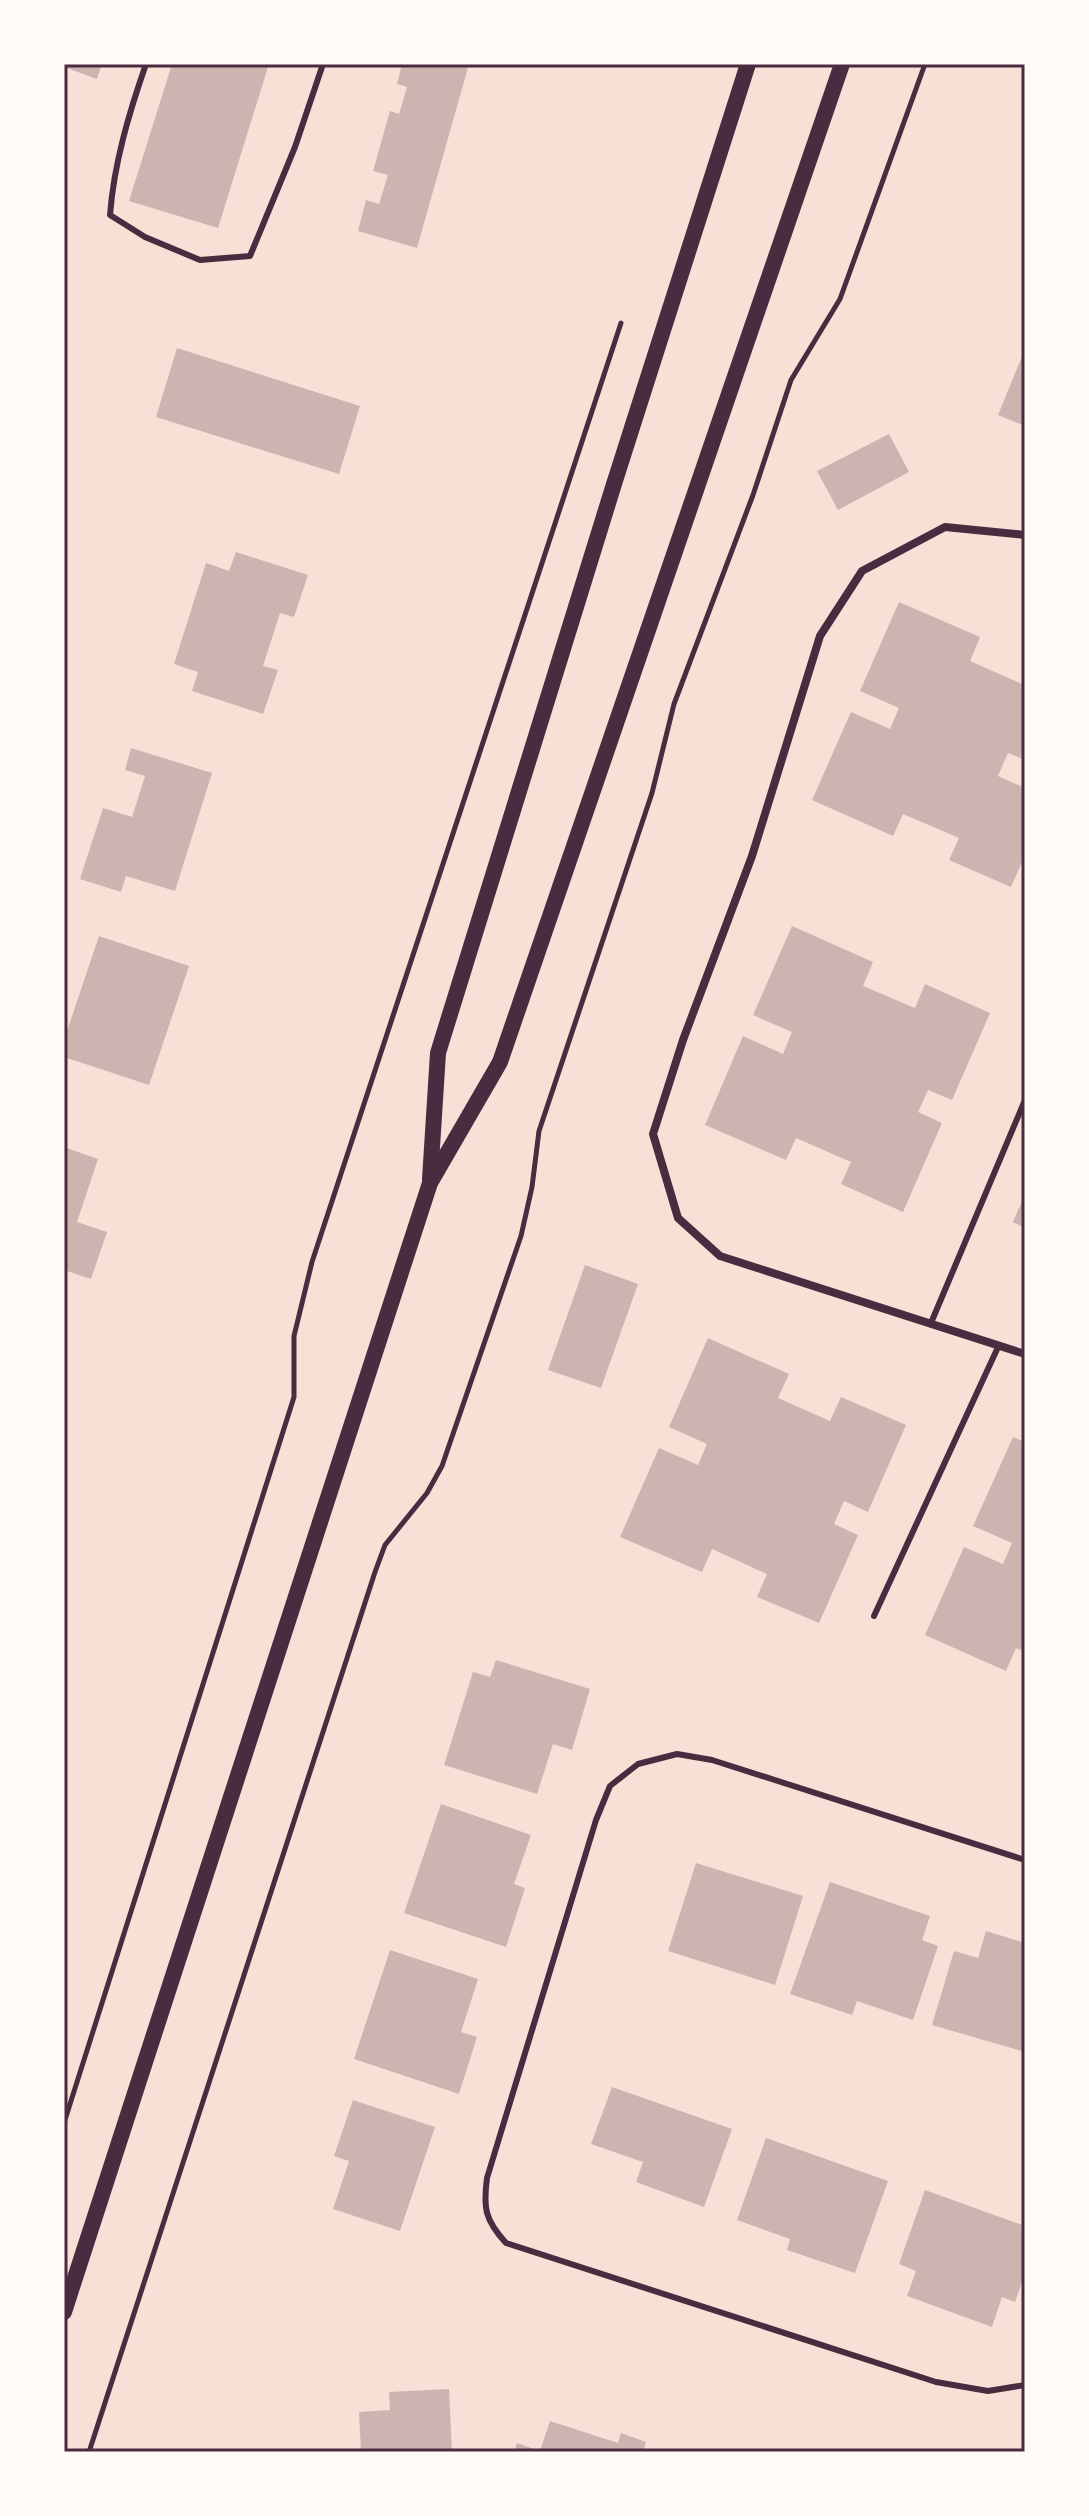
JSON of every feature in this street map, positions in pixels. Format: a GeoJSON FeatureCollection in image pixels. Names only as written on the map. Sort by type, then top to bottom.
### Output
{"type":"FeatureCollection","features":[{"type":"Feature","properties":{"kind":"main road"},"geometry":{"type":"LineString","coordinates":[[430,1183],[438,1053],[748,64]]}},
{"type":"Feature","properties":{"kind":"main road"},"geometry":{"type":"LineString","coordinates":[[64,2312],[430,1183],[500,1062],[842,64]]}},
{"type":"Feature","properties":{"kind":"street"},"geometry":{"type":"LineString","coordinates":[[1025,535],[945,527],[862,571],[820,636],[752,856],[683,1040],[653,1134],[678,1218],[720,1256],[1025,1354]]}},
{"type":"Feature","properties":{"kind":"lane"},"geometry":{"type":"LineString","coordinates":[[146,64],[133,100],[112,185],[110,215],[145,237],[200,260],[250,256],[295,147],[323,64]]}},
{"type":"Feature","properties":{"kind":"lane"},"geometry":{"type":"LineString","coordinates":[[931,1323],[1025,1100]]}},
{"type":"Feature","properties":{"kind":"lane"},"geometry":{"type":"LineString","coordinates":[[874,1616],[999,1345]]}},
{"type":"Feature","properties":{"kind":"lane"},"geometry":{"type":"LineString","coordinates":[[1025,1860],[712,1760],[677,1754],[638,1764],[610,1786],[596,1820],[487,2178],[484,2202],[491,2227],[506,2243],[936,2382],[988,2391],[1025,2385]]}},
{"type":"Feature","properties":{"kind":"path"},"geometry":{"type":"LineString","coordinates":[[89,2452],[375,1572],[385,1545],[427,1493],[442,1466],[510,1271],[532,1187],[539,1131],[652,793],[674,704],[753,495],[791,380],[840,299],[925,64]]}},
{"type":"Feature","properties":{"kind":"path"},"geometry":{"type":"LineString","coordinates":[[64,2123],[294,1397],[294,1336],[312,1262],[621,323]]}},
{"type":"Feature","properties":{"kind":"building"},"geometry":{"type":"Polygon","coordinates":[[[64,64],[102,64],[97,79],[64,67],[64,64]]]}},
{"type":"Feature","properties":{"kind":"building"},"geometry":{"type":"Polygon","coordinates":[[[172,64],[269,64],[218,228],[129,201],[172,64]]]}},
{"type":"Feature","properties":{"kind":"building"},"geometry":{"type":"Polygon","coordinates":[[[402,64],[469,64],[417,248],[358,231],[366,200],[379,204],[388,175],[373,171],[390,111],[399,114],[407,87],[397,84],[402,64]]]}},
{"type":"Feature","properties":{"kind":"building"},"geometry":{"type":"Polygon","coordinates":[[[177,348],[360,406],[339,474],[156,417],[177,348]]]}},
{"type":"Feature","properties":{"kind":"building"},"geometry":{"type":"Polygon","coordinates":[[[1025,349],[1025,426],[998,415],[1025,349]]]}},
{"type":"Feature","properties":{"kind":"building"},"geometry":{"type":"Polygon","coordinates":[[[889,434],[909,472],[838,510],[817,471],[889,434]]]}},
{"type":"Feature","properties":{"kind":"building"},"geometry":{"type":"Polygon","coordinates":[[[236,552],[308,575],[294,617],[280,613],[263,666],[278,670],[263,714],[192,691],[198,672],[174,664],[206,563],[229,571],[236,552]]]}},
{"type":"Feature","properties":{"kind":"building"},"geometry":{"type":"Polygon","coordinates":[[[899,602],[980,637],[970,661],[1022,684],[1025,678],[1025,760],[1008,753],[998,776],[1025,788],[1025,855],[1011,887],[949,860],[959,838],[903,814],[893,836],[812,800],[851,712],[890,729],[899,708],[860,691],[899,602]]]}},
{"type":"Feature","properties":{"kind":"building"},"geometry":{"type":"Polygon","coordinates":[[[131,748],[212,773],[175,891],[126,876],[121,892],[80,879],[103,808],[132,817],[145,776],[125,770],[131,748]]]}},
{"type":"Feature","properties":{"kind":"building"},"geometry":{"type":"Polygon","coordinates":[[[792,926],[873,962],[863,986],[915,1008],[925,984],[990,1013],[952,1100],[928,1090],[918,1112],[942,1123],[903,1212],[841,1184],[851,1162],[796,1138],[786,1160],[705,1125],[743,1036],[783,1054],[792,1032],[753,1015],[792,926]]]}},
{"type":"Feature","properties":{"kind":"building"},"geometry":{"type":"Polygon","coordinates":[[[99,936],[189,966],[149,1085],[64,1057],[64,1040],[99,936]]]}},
{"type":"Feature","properties":{"kind":"building"},"geometry":{"type":"Polygon","coordinates":[[[64,1147],[98,1159],[77,1222],[107,1232],[91,1279],[64,1270],[64,1147]]]}},
{"type":"Feature","properties":{"kind":"building"},"geometry":{"type":"Polygon","coordinates":[[[1025,1194],[1025,1228],[1013,1222],[1025,1194]]]}},
{"type":"Feature","properties":{"kind":"building"},"geometry":{"type":"Polygon","coordinates":[[[585,1265],[638,1284],[601,1388],[548,1370],[585,1265]]]}},
{"type":"Feature","properties":{"kind":"building"},"geometry":{"type":"Polygon","coordinates":[[[708,1338],[789,1374],[778,1398],[830,1421],[841,1397],[906,1425],[868,1512],[844,1501],[834,1524],[858,1535],[819,1623],[757,1597],[767,1574],[712,1549],[702,1572],[620,1537],[659,1448],[698,1465],[707,1444],[669,1427],[708,1338]]]}},
{"type":"Feature","properties":{"kind":"building"},"geometry":{"type":"Polygon","coordinates":[[[1013,1437],[1025,1442],[1025,1652],[1016,1648],[1006,1671],[925,1635],[964,1547],[1003,1564],[1012,1543],[973,1526],[1013,1437]]]}},
{"type":"Feature","properties":{"kind":"building"},"geometry":{"type":"Polygon","coordinates":[[[496,1660],[590,1689],[572,1750],[553,1744],[537,1794],[444,1765],[473,1672],[490,1677],[496,1660]]]}},
{"type":"Feature","properties":{"kind":"building"},"geometry":{"type":"Polygon","coordinates":[[[441,1804],[531,1835],[514,1884],[525,1888],[506,1947],[404,1913],[441,1804]]]}},
{"type":"Feature","properties":{"kind":"building"},"geometry":{"type":"Polygon","coordinates":[[[696,1863],[803,1896],[775,1985],[668,1951],[696,1863]]]}},
{"type":"Feature","properties":{"kind":"building"},"geometry":{"type":"Polygon","coordinates":[[[830,1882],[930,1916],[922,1940],[938,1946],[913,2020],[857,2001],[852,2015],[790,1994],[830,1882]]]}},
{"type":"Feature","properties":{"kind":"building"},"geometry":{"type":"Polygon","coordinates":[[[986,1931],[1025,1943],[1025,2052],[932,2025],[954,1951],[978,1958],[986,1931]]]}},
{"type":"Feature","properties":{"kind":"building"},"geometry":{"type":"Polygon","coordinates":[[[390,1950],[478,1979],[461,2032],[477,2037],[459,2094],[354,2059],[390,1950]]]}},
{"type":"Feature","properties":{"kind":"building"},"geometry":{"type":"Polygon","coordinates":[[[612,2087],[732,2129],[704,2207],[636,2182],[643,2162],[591,2144],[612,2087]]]}},
{"type":"Feature","properties":{"kind":"building"},"geometry":{"type":"Polygon","coordinates":[[[353,2100],[435,2127],[400,2231],[333,2209],[349,2161],[334,2156],[353,2100]]]}},
{"type":"Feature","properties":{"kind":"building"},"geometry":{"type":"Polygon","coordinates":[[[766,2138],[888,2181],[855,2273],[787,2250],[790,2239],[737,2220],[766,2138]]]}},
{"type":"Feature","properties":{"kind":"building"},"geometry":{"type":"Polygon","coordinates":[[[925,2190],[1025,2226],[1025,2273],[1015,2302],[1002,2297],[992,2327],[907,2296],[916,2271],[899,2264],[925,2190]]]}},
{"type":"Feature","properties":{"kind":"building"},"geometry":{"type":"Polygon","coordinates":[[[449,2389],[452,2452],[361,2452],[359,2412],[390,2410],[389,2392],[449,2389]]]}},
{"type":"Feature","properties":{"kind":"building"},"geometry":{"type":"Polygon","coordinates":[[[550,2421],[618,2443],[621,2433],[646,2442],[643,2452],[514,2452],[517,2443],[540,2451],[550,2421]]]}}]}
